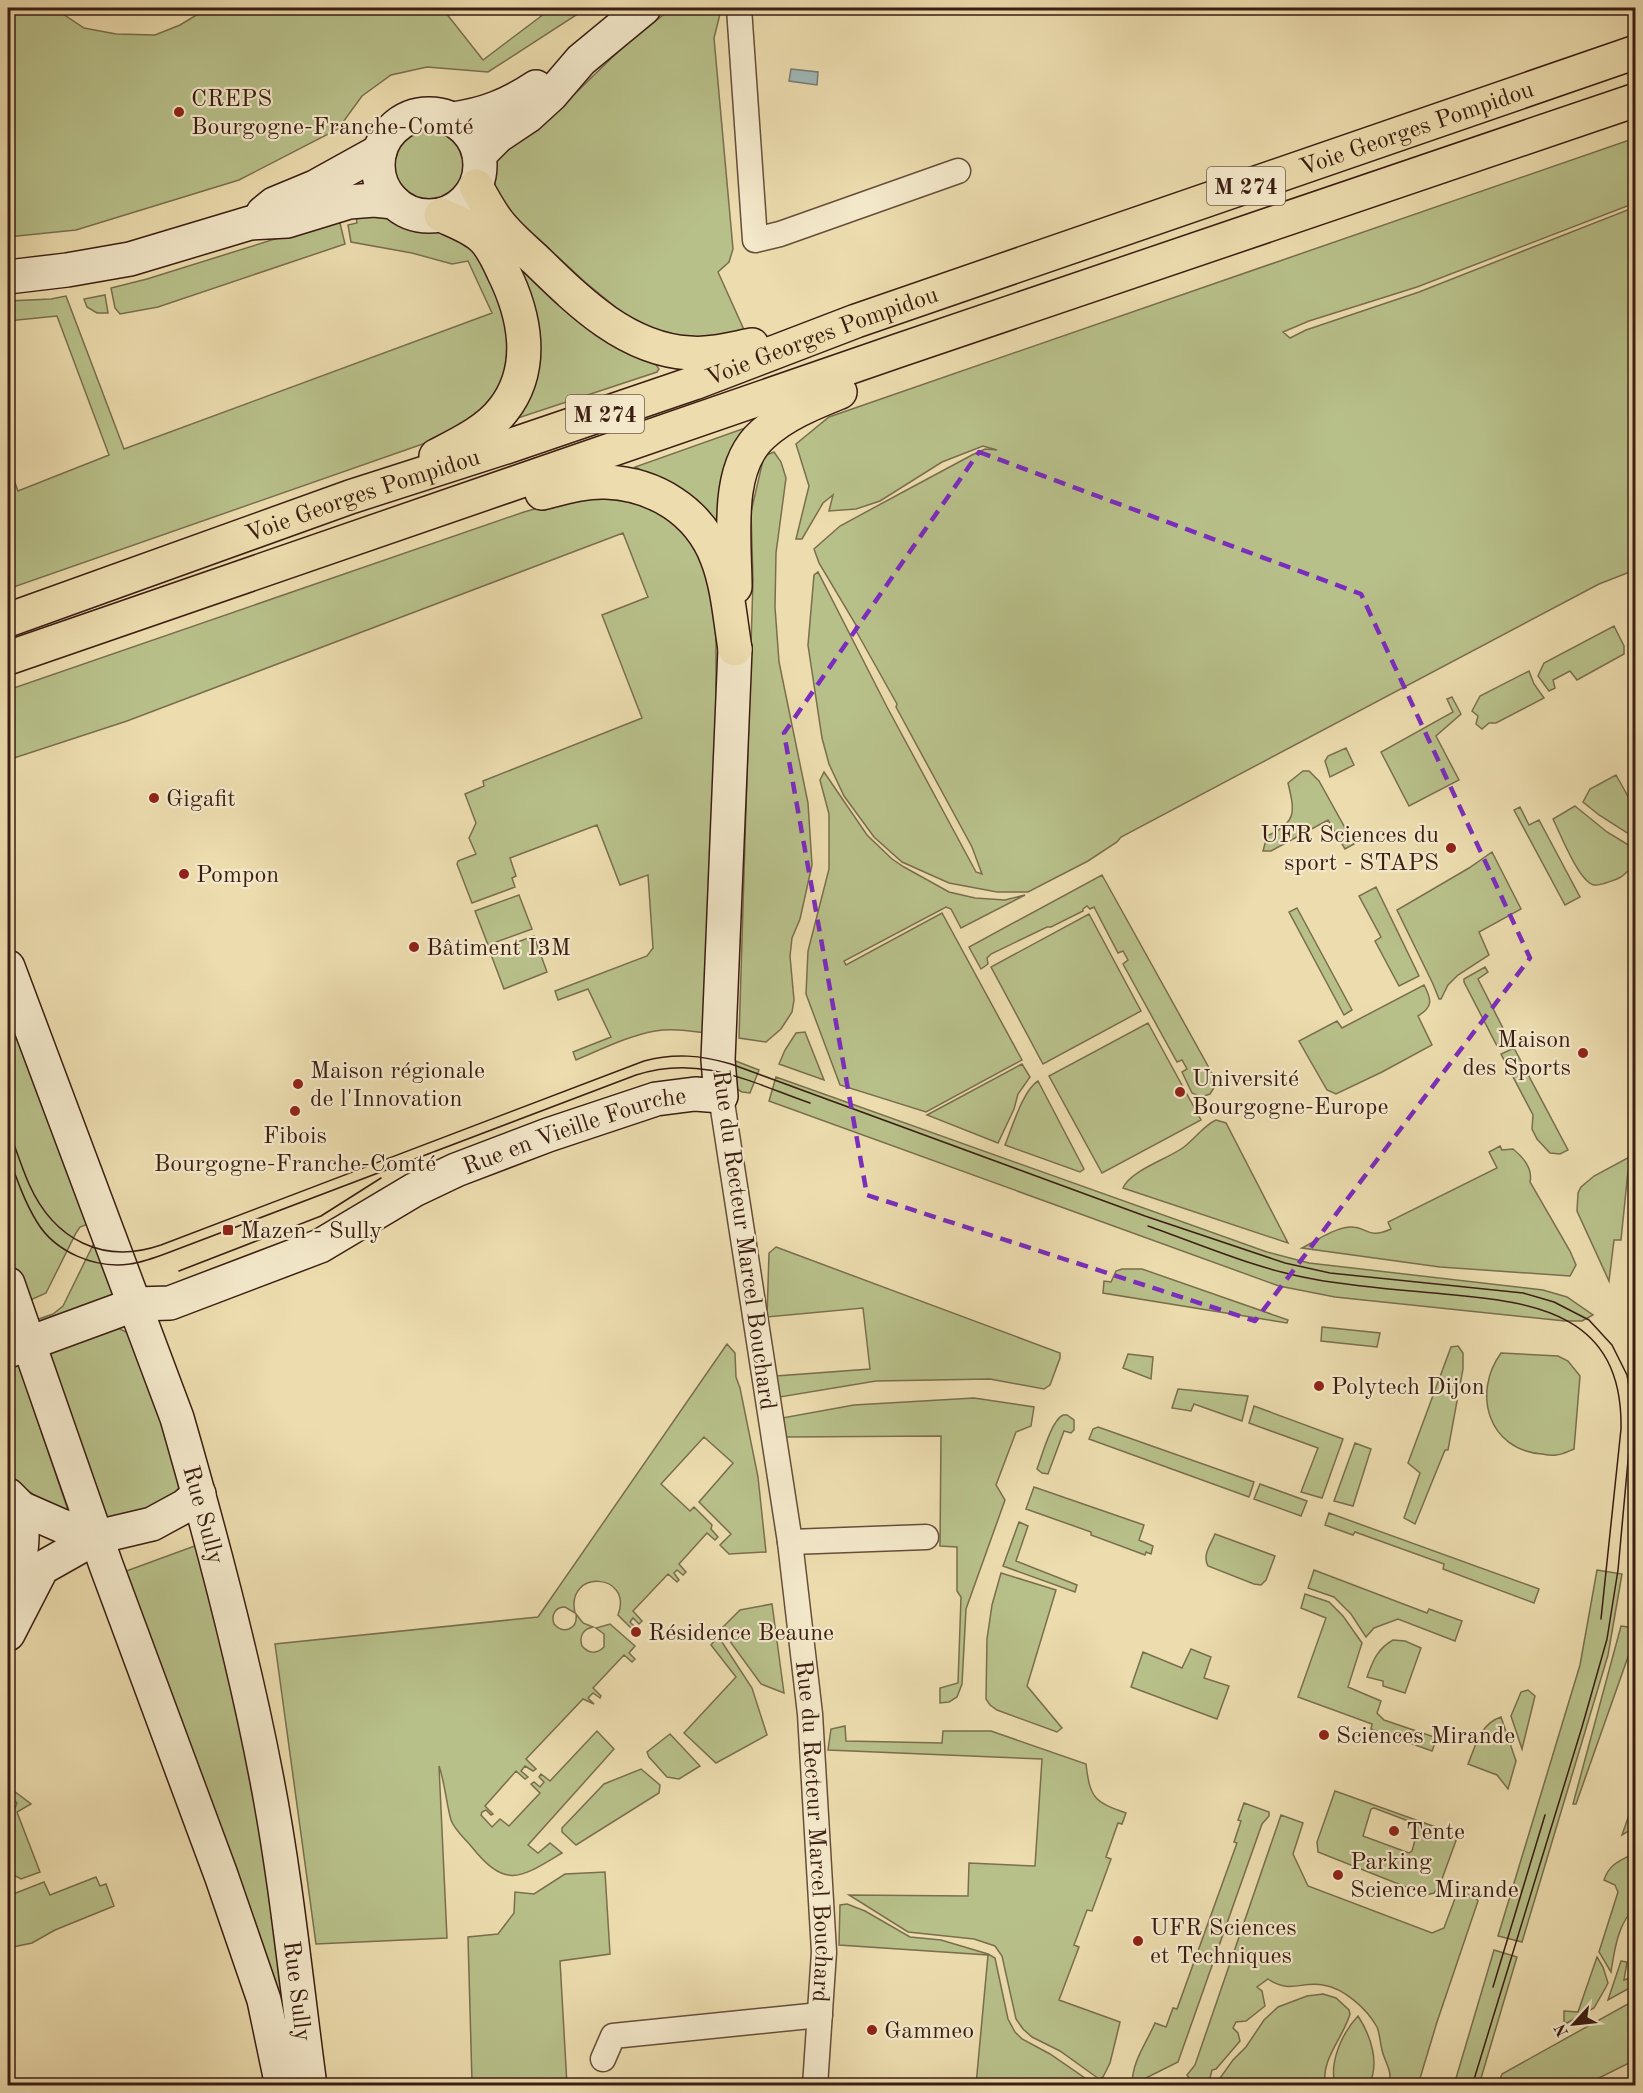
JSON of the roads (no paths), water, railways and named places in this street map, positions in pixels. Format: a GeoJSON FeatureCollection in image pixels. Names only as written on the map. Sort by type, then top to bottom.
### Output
{"type":"FeatureCollection","features":[{"type":"Feature","properties":{"kind":"highway","name":"Voie Georges Pompidou"},"geometry":{"type":"LineString","coordinates":[[8,620],[350,496],[506,447],[694,383],[856,321],[1635,52]]}},
{"type":"Feature","properties":{"kind":"highway","name":"Voie Georges Pompidou"},"geometry":{"type":"LineString","coordinates":[[8,658],[897,351],[1635,100]]}},
{"type":"Feature","properties":{"kind":"highway"},"geometry":{"type":"LineString","coordinates":[[476,186],[495,219],[560,282],[615,328],[647,344],[688,353],[706,353],[856,321]]}},
{"type":"Feature","properties":{"kind":"highway"},"geometry":{"type":"LineString","coordinates":[[350,496],[464,441],[494,420],[503,410],[519,382],[523,369],[524,336],[515,297],[507,279],[491,248],[483,238],[441,215]]}},
{"type":"Feature","properties":{"kind":"highway"},"geometry":{"type":"LineString","coordinates":[[735,649],[735,492],[750,449],[761,435],[798,410],[869,379],[897,351]]}},
{"type":"Feature","properties":{"kind":"highway"},"geometry":{"type":"LineString","coordinates":[[459,502],[477,509],[572,486],[605,482],[649,489],[667,497],[696,522],[711,543],[723,577],[735,649]]}},
{"type":"Feature","properties":{"kind":"main road"},"geometry":{"type":"LineString","coordinates":[[452,119],[507,105],[581,60],[644,8]]}},
{"type":"Feature","properties":{"kind":"main road"},"geometry":{"type":"LineString","coordinates":[[480,154],[493,140],[528,116],[551,95],[581,60]]}},
{"type":"Feature","properties":{"kind":"main road"},"geometry":{"type":"LineString","coordinates":[[8,277],[130,260],[250,223],[287,221],[349,202],[374,200],[394,202],[416,214],[441,215],[462,205],[476,186],[480,171],[480,154],[474,139],[464,127],[438,114],[423,114],[408,118],[396,126],[386,138],[380,151],[378,166],[381,181],[394,202]]}},
{"type":"Feature","properties":{"kind":"main road"},"geometry":{"type":"LineString","coordinates":[[250,223],[274,204],[315,187],[380,151]]}},
{"type":"Feature","properties":{"kind":"main road","name":"Rue du Recteur Marcel Bouchard"},"geometry":{"type":"LineString","coordinates":[[721,1096],[718,1060],[735,649]]}},
{"type":"Feature","properties":{"kind":"main road","name":"Rue Sully"},"geometry":{"type":"LineString","coordinates":[[8,967],[177,1418],[199,1494],[239,1652],[266,1776],[310,2085]]}},
{"type":"Feature","properties":{"kind":"main road","name":"Rue en Vieille Fourche"},"geometry":{"type":"LineString","coordinates":[[18,1347],[135,1304],[171,1303],[320,1246],[414,1190],[456,1170],[549,1135],[656,1099],[695,1094],[721,1096]]}},
{"type":"Feature","properties":{"kind":"main road","name":"Rue Sully"},"geometry":{"type":"LineString","coordinates":[[8,1284],[18,1347],[97,1537],[221,1875],[264,2000],[282,2085]]}},
{"type":"Feature","properties":{"kind":"main road"},"geometry":{"type":"LineString","coordinates":[[8,1634],[42,1568],[97,1537],[152,1524],[185,1506],[199,1494]]}},
{"type":"Feature","properties":{"kind":"main road"},"geometry":{"type":"LineString","coordinates":[[14,1502],[62,1526],[97,1537]]}},
{"type":"Feature","properties":{"kind":"main road"},"geometry":{"type":"LineString","coordinates":[[8,1592],[22,1553],[23,1537],[14,1502]]}},
{"type":"Feature","properties":{"kind":"street"},"geometry":{"type":"LineString","coordinates":[[739,8],[755,240],[780,234],[958,171]]}},
{"type":"Feature","properties":{"kind":"street","name":"Rue du Recteur Marcel Bouchard"},"geometry":{"type":"LineString","coordinates":[[721,1096],[790,1542],[810,1714],[824,1952],[815,2085]]}},
{"type":"Feature","properties":{"kind":"street"},"geometry":{"type":"LineString","coordinates":[[790,1542],[926,1537]]}},
{"type":"Feature","properties":{"kind":"street"},"geometry":{"type":"LineString","coordinates":[[603,2059],[613,2036],[820,2015]]}},
{"type":"Feature","properties":{"kind":"water"},"geometry":{"type":"Polygon","coordinates":[[[791,69],[818,72],[817,85],[789,81],[791,69]]]}},
{"type":"Feature","properties":{"kind":"tram line"},"geometry":{"type":"LineString","coordinates":[[8,1128],[23,1170],[39,1204],[66,1233],[83,1243],[100,1249],[119,1252],[140,1250],[161,1245],[644,1061],[677,1056],[698,1057],[731,1064],[1145,1216],[1285,1263],[1330,1273],[1523,1293],[1554,1302],[1589,1320],[1612,1345],[1627,1375],[1632,1402],[1618,1570],[1607,1639],[1472,2086]]}},
{"type":"Feature","properties":{"kind":"tram line"},"geometry":{"type":"LineString","coordinates":[[8,1154],[28,1206],[45,1233],[65,1250],[77,1256],[103,1264],[117,1265],[145,1261],[160,1256],[636,1075],[659,1069],[703,1069],[724,1073],[810,1103]]}},
{"type":"Feature","properties":{"kind":"tram line"},"geometry":{"type":"LineString","coordinates":[[179,1271],[321,1216],[381,1178]]}},
{"type":"Feature","properties":{"kind":"tram line"},"geometry":{"type":"LineString","coordinates":[[1148,1226],[1229,1256],[1292,1275],[1329,1282],[1511,1302],[1541,1310],[1568,1321],[1590,1338],[1607,1361],[1618,1391],[1621,1429],[1601,1619]]}},
{"type":"Feature","properties":{"kind":"tram line"},"geometry":{"type":"LineString","coordinates":[[1493,1987],[1545,1815]]}},
{"type":"Feature","properties":{"kind":"place","name":"CREPS Bourgogne-Franche-Comté"},"geometry":{"type":"Point","coordinates":[179,112]}},
{"type":"Feature","properties":{"kind":"place","name":"Gigafit"},"geometry":{"type":"Point","coordinates":[154,798]}},
{"type":"Feature","properties":{"kind":"place","name":"UFR Sciences du sport - STAPS"},"geometry":{"type":"Point","coordinates":[1451,848]}},
{"type":"Feature","properties":{"kind":"place","name":"Pompon"},"geometry":{"type":"Point","coordinates":[184,874]}},
{"type":"Feature","properties":{"kind":"place","name":"Bâtiment I3M"},"geometry":{"type":"Point","coordinates":[414,947]}},
{"type":"Feature","properties":{"kind":"place","name":"Maison des Sports"},"geometry":{"type":"Point","coordinates":[1583,1053]}},
{"type":"Feature","properties":{"kind":"place","name":"Maison régionale de l'Innovation"},"geometry":{"type":"Point","coordinates":[298,1084]}},
{"type":"Feature","properties":{"kind":"place","name":"Université Bourgogne-Europe"},"geometry":{"type":"Point","coordinates":[1180,1092]}},
{"type":"Feature","properties":{"kind":"place","name":"Fibois Bourgogne-Franche-Comté"},"geometry":{"type":"Point","coordinates":[295,1111]}},
{"type":"Feature","properties":{"kind":"place","name":"Mazen - Sully"},"geometry":{"type":"Point","coordinates":[228,1230]}},
{"type":"Feature","properties":{"kind":"place","name":"Polytech Dijon"},"geometry":{"type":"Point","coordinates":[1319,1386]}},
{"type":"Feature","properties":{"kind":"place","name":"Résidence Beaune"},"geometry":{"type":"Point","coordinates":[636,1632]}},
{"type":"Feature","properties":{"kind":"place","name":"Sciences Mirande"},"geometry":{"type":"Point","coordinates":[1324,1735]}},
{"type":"Feature","properties":{"kind":"place","name":"Tente"},"geometry":{"type":"Point","coordinates":[1394,1831]}},
{"type":"Feature","properties":{"kind":"place","name":"Parking Science Mirande"},"geometry":{"type":"Point","coordinates":[1338,1875]}},
{"type":"Feature","properties":{"kind":"place","name":"UFR Sciences et Techniques"},"geometry":{"type":"Point","coordinates":[1138,1941]}},
{"type":"Feature","properties":{"kind":"place","name":"Gammeo"},"geometry":{"type":"Point","coordinates":[872,2030]}}]}
